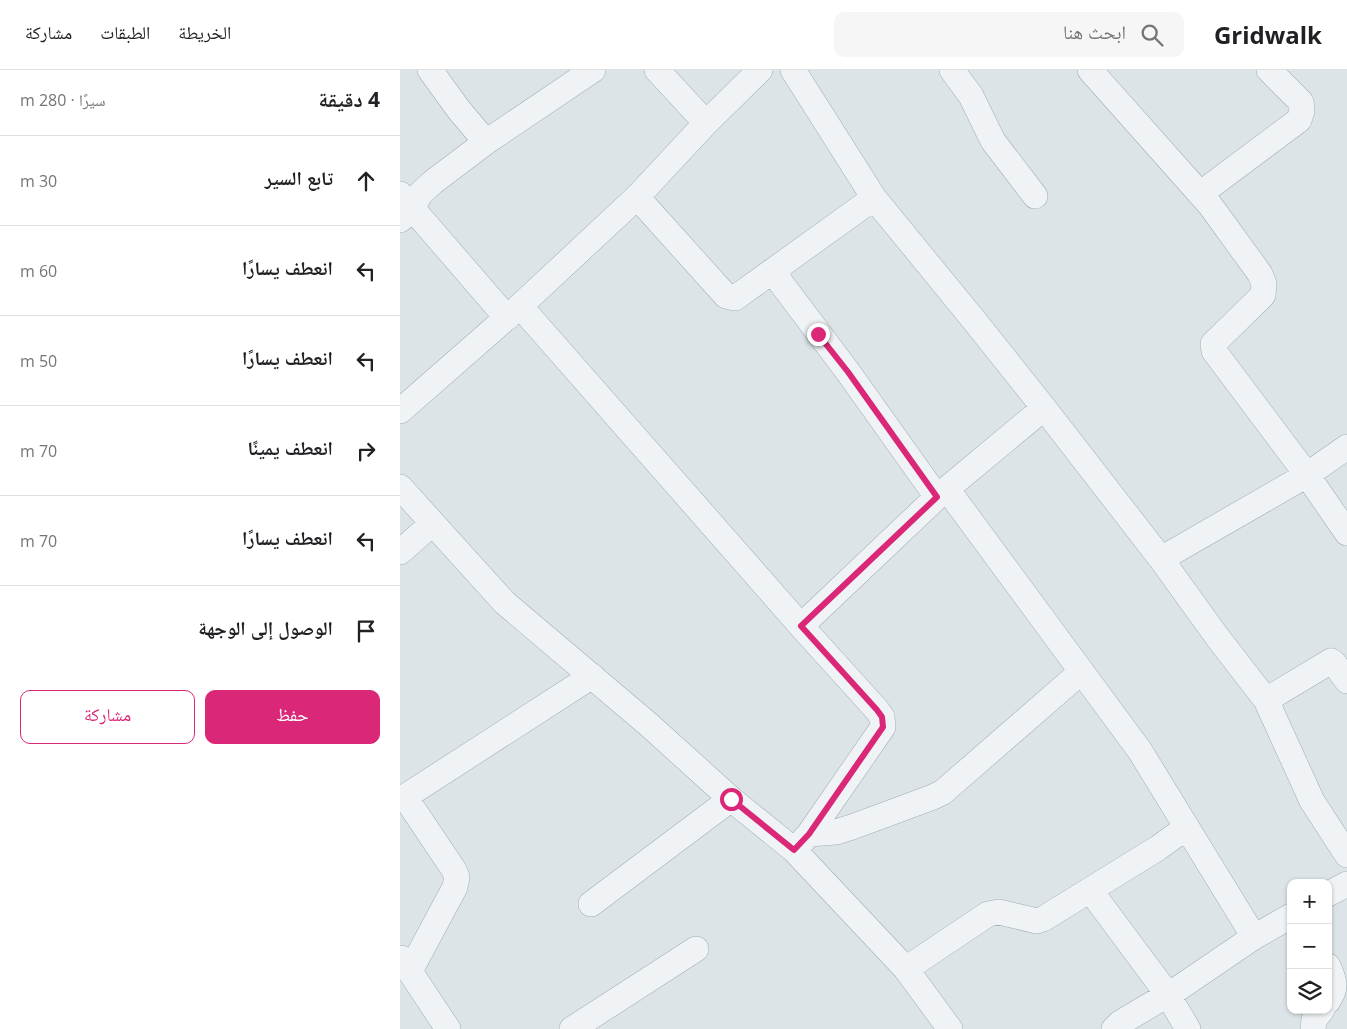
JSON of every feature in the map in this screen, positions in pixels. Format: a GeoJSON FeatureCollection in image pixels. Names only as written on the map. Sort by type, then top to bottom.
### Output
{"type":"FeatureCollection","features":[{"type":"Feature","properties":{"kind":"street"},"geometry":{"type":"LineString","coordinates":[[430,70],[459,110],[486,142]]}},
{"type":"Feature","properties":{"kind":"street"},"geometry":{"type":"LineString","coordinates":[[593,70],[486,142],[433,182],[404,208],[513,312],[882,717],[883,727],[801,842]]}},
{"type":"Feature","properties":{"kind":"street"},"geometry":{"type":"LineString","coordinates":[[657,70],[706,123]]}},
{"type":"Feature","properties":{"kind":"street"},"geometry":{"type":"LineString","coordinates":[[400,410],[513,312],[637,197],[706,123],[760,70]]}},
{"type":"Feature","properties":{"kind":"street"},"geometry":{"type":"LineString","coordinates":[[793,70],[874,198],[1044,408],[1161,559],[1266,700],[1312,801],[1347,854]]}},
{"type":"Feature","properties":{"kind":"street"},"geometry":{"type":"LineString","coordinates":[[952,70],[971,96],[993,141],[1035,196]]}},
{"type":"Feature","properties":{"kind":"street"},"geometry":{"type":"LineString","coordinates":[[1090,70],[1200,194],[1260,274],[1264,284],[1263,295],[1219,337],[1213,344],[1214,351],[1307,475],[1347,533]]}},
{"type":"Feature","properties":{"kind":"street"},"geometry":{"type":"LineString","coordinates":[[1200,194],[1299,120],[1302,111],[1301,102],[1269,70]]}},
{"type":"Feature","properties":{"kind":"street"},"geometry":{"type":"LineString","coordinates":[[637,197],[726,296],[735,298],[874,198]]}},
{"type":"Feature","properties":{"kind":"street"},"geometry":{"type":"LineString","coordinates":[[772,271],[1140,751],[1254,937]]}},
{"type":"Feature","properties":{"kind":"street"},"geometry":{"type":"LineString","coordinates":[[801,626],[942,493],[1044,408]]}},
{"type":"Feature","properties":{"kind":"street"},"geometry":{"type":"LineString","coordinates":[[1161,559],[1307,475],[1347,447]]}},
{"type":"Feature","properties":{"kind":"street"},"geometry":{"type":"LineString","coordinates":[[400,487],[505,603],[592,676],[731,799],[801,842],[906,969],[950,1029]]}},
{"type":"Feature","properties":{"kind":"street"},"geometry":{"type":"LineString","coordinates":[[400,552],[432,524]]}},
{"type":"Feature","properties":{"kind":"street"},"geometry":{"type":"LineString","coordinates":[[1266,700],[1331,661],[1347,681]]}},
{"type":"Feature","properties":{"kind":"street"},"geometry":{"type":"LineString","coordinates":[[801,842],[852,827],[943,792],[1081,672]]}},
{"type":"Feature","properties":{"kind":"street"},"geometry":{"type":"LineString","coordinates":[[448,1029],[405,964],[456,887],[457,877],[454,870],[402,798],[592,676]]}},
{"type":"Feature","properties":{"kind":"street"},"geometry":{"type":"LineString","coordinates":[[591,904],[731,799]]}},
{"type":"Feature","properties":{"kind":"street"},"geometry":{"type":"LineString","coordinates":[[906,969],[988,914],[998,912],[1040,920],[1158,848],[1187,827]]}},
{"type":"Feature","properties":{"kind":"street"},"geometry":{"type":"LineString","coordinates":[[1332,892],[1347,884]]}},
{"type":"Feature","properties":{"kind":"street"},"geometry":{"type":"LineString","coordinates":[[1090,890],[1168,995],[1188,1029]]}},
{"type":"Feature","properties":{"kind":"street"},"geometry":{"type":"LineString","coordinates":[[1114,1029],[1120,1023],[1168,995],[1254,937],[1287,918]]}},
{"type":"Feature","properties":{"kind":"street"},"geometry":{"type":"LineString","coordinates":[[572,1029],[696,949]]}},
{"type":"Feature","properties":{"kind":"street"},"geometry":{"type":"LineString","coordinates":[[1332,978],[1335,992],[1332,996]]}},
{"type":"Feature","properties":{"kind":"street"},"geometry":{"type":"LineString","coordinates":[[1313,1029],[1314,1020],[1319,1014]]}},
{"type":"Feature","properties":{"kind":"route"},"geometry":{"type":"LineString","coordinates":[[731,799],[794,850],[809,834],[883,727],[882,717],[877,710],[801,626],[937,497],[848,372],[818,334]]}}]}
